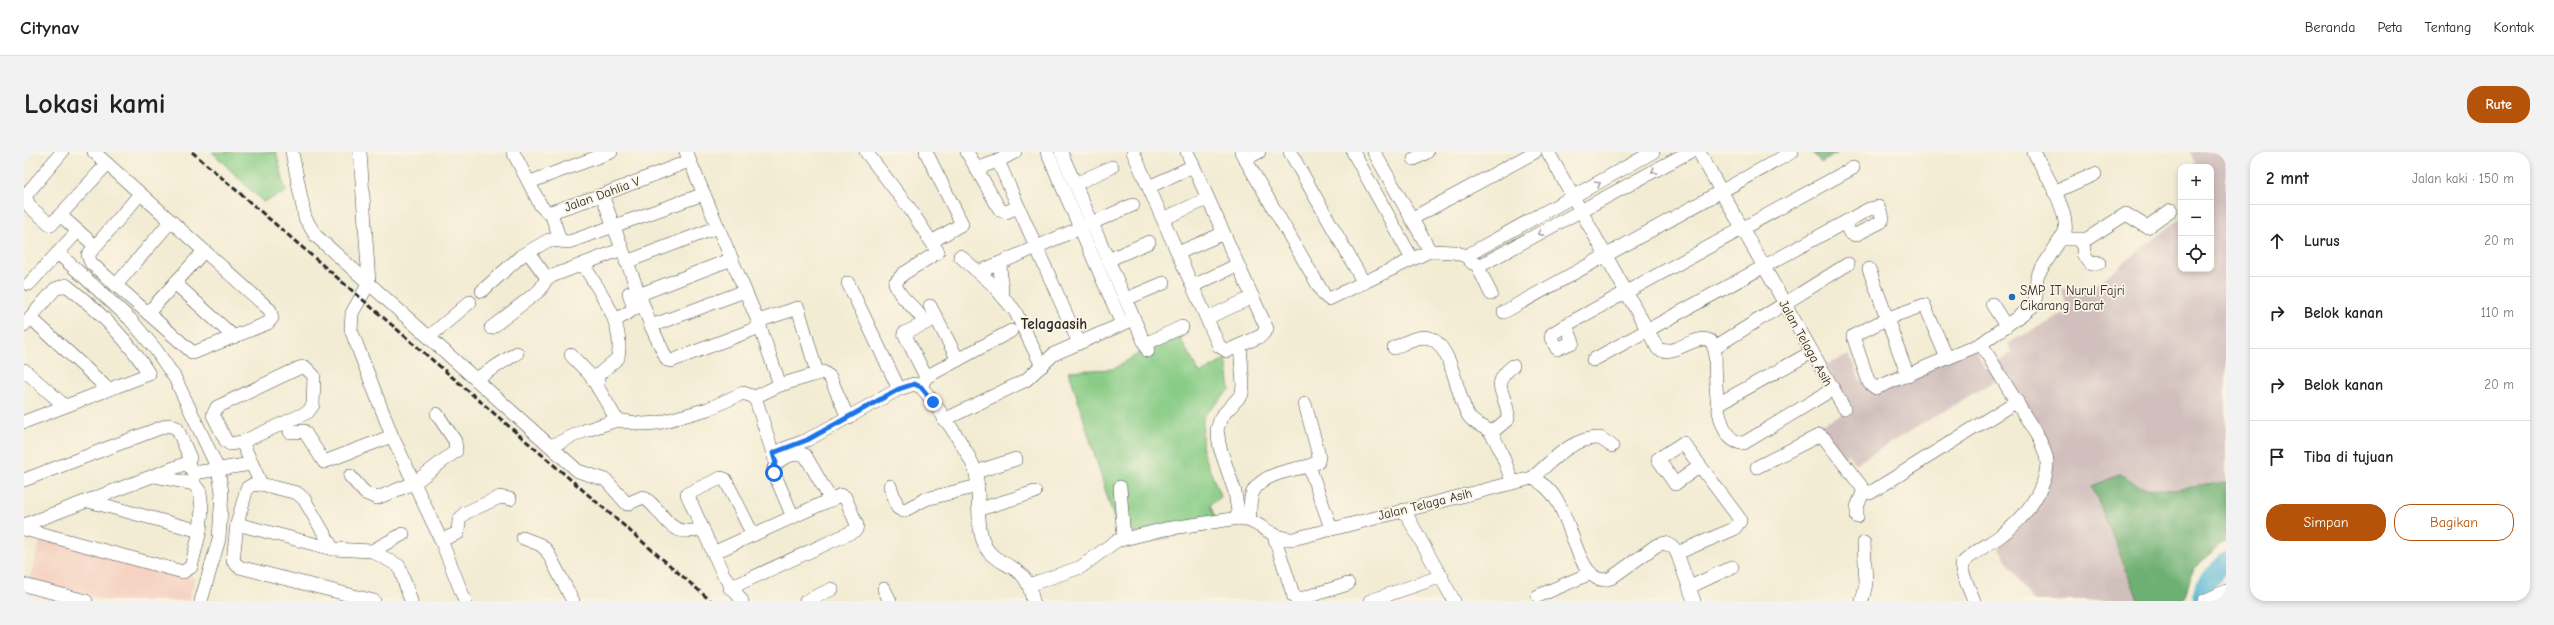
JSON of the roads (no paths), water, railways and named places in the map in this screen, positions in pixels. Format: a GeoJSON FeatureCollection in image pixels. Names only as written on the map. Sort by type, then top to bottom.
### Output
{"type":"FeatureCollection","features":[{"type":"Feature","properties":{"kind":"street"},"geometry":{"type":"LineString","coordinates":[[62,152],[25,196],[30,207],[51,225],[107,164]]}},
{"type":"Feature","properties":{"kind":"street"},"geometry":{"type":"LineString","coordinates":[[94,152],[204,250],[272,314],[272,318],[262,327],[192,353],[91,263],[88,255],[94,245],[140,194]]}},
{"type":"Feature","properties":{"kind":"street"},"geometry":{"type":"LineString","coordinates":[[292,152],[305,218],[309,228],[578,470],[606,480],[627,504],[643,496],[673,528],[686,532],[702,529]]}},
{"type":"Feature","properties":{"kind":"street"},"geometry":{"type":"LineString","coordinates":[[360,152],[369,283],[352,313],[351,330],[392,436],[441,540],[465,601]]}},
{"type":"Feature","properties":{"kind":"street","name":"Jalan Dahlia V"},"geometry":{"type":"LineString","coordinates":[[514,152],[544,210],[551,213],[602,195],[688,156]]}},
{"type":"Feature","properties":{"kind":"street"},"geometry":{"type":"LineString","coordinates":[[530,182],[611,152]]}},
{"type":"Feature","properties":{"kind":"street"},"geometry":{"type":"LineString","coordinates":[[866,152],[933,241],[938,252],[903,274],[895,283],[902,298],[913,305],[925,323]]}},
{"type":"Feature","properties":{"kind":"street"},"geometry":{"type":"LineString","coordinates":[[926,152],[962,224],[933,241]]}},
{"type":"Feature","properties":{"kind":"street"},"geometry":{"type":"LineString","coordinates":[[967,152],[1000,210],[1006,212],[1018,206]]}},
{"type":"Feature","properties":{"kind":"street"},"geometry":{"type":"LineString","coordinates":[[976,169],[998,161],[1015,152]]}},
{"type":"Feature","properties":{"kind":"street"},"geometry":{"type":"LineString","coordinates":[[1047,152],[1086,226],[1128,322],[1147,347],[1182,327]]}},
{"type":"Feature","properties":{"kind":"street"},"geometry":{"type":"LineString","coordinates":[[1061,152],[1075,184],[1086,226],[1108,260],[1126,299],[1128,322]]}},
{"type":"Feature","properties":{"kind":"street"},"geometry":{"type":"LineString","coordinates":[[1135,153],[1219,346],[1223,350],[1227,351],[1261,336],[1267,330],[1253,297],[1222,234],[1187,152]]}},
{"type":"Feature","properties":{"kind":"street"},"geometry":{"type":"LineString","coordinates":[[1259,152],[1243,156],[1324,295],[1333,299],[1430,251],[1447,251],[1466,256],[1573,198],[1653,152]]}},
{"type":"Feature","properties":{"kind":"street"},"geometry":{"type":"LineString","coordinates":[[1290,152],[1364,283]]}},
{"type":"Feature","properties":{"kind":"street"},"geometry":{"type":"LineString","coordinates":[[1353,152],[1412,259]]}},
{"type":"Feature","properties":{"kind":"street"},"geometry":{"type":"LineString","coordinates":[[1374,152],[1430,251]]}},
{"type":"Feature","properties":{"kind":"street"},"geometry":{"type":"LineString","coordinates":[[1414,159],[1427,152]]}},
{"type":"Feature","properties":{"kind":"street"},"geometry":{"type":"LineString","coordinates":[[1411,219],[1535,152]]}},
{"type":"Feature","properties":{"kind":"street"},"geometry":{"type":"LineString","coordinates":[[1548,152],[1654,344],[1662,351],[1669,352],[1705,339],[1712,342],[1715,347],[1848,264]]}},
{"type":"Feature","properties":{"kind":"street"},"geometry":{"type":"LineString","coordinates":[[1477,265],[1689,152]]}},
{"type":"Feature","properties":{"kind":"street","name":"Jalan Telaga Asih"},"geometry":{"type":"LineString","coordinates":[[1699,152],[1722,191],[1762,267],[1833,389],[1744,443],[1736,442],[1728,435],[1721,420],[1718,404],[1715,347]]}},
{"type":"Feature","properties":{"kind":"street"},"geometry":{"type":"LineString","coordinates":[[1504,312],[1606,258],[1792,152]]}},
{"type":"Feature","properties":{"kind":"street"},"geometry":{"type":"LineString","coordinates":[[1947,358],[1924,305],[1888,318],[1856,333],[1853,339],[1869,384],[1878,388],[1981,344],[2033,306],[2036,296],[2037,276],[2062,239],[2066,226],[2054,192],[2034,152]]}},
{"type":"Feature","properties":{"kind":"street"},"geometry":{"type":"LineString","coordinates":[[688,156],[759,324],[780,385]]}},
{"type":"Feature","properties":{"kind":"street"},"geometry":{"type":"LineString","coordinates":[[998,161],[1038,247],[1079,343]]}},
{"type":"Feature","properties":{"kind":"street"},"geometry":{"type":"LineString","coordinates":[[1149,187],[1193,166]]}},
{"type":"Feature","properties":{"kind":"street"},"geometry":{"type":"LineString","coordinates":[[1075,184],[1112,167]]}},
{"type":"Feature","properties":{"kind":"street"},"geometry":{"type":"LineString","coordinates":[[1566,325],[1853,168]]}},
{"type":"Feature","properties":{"kind":"street"},"geometry":{"type":"LineString","coordinates":[[2054,192],[2096,174]]}},
{"type":"Feature","properties":{"kind":"street"},"geometry":{"type":"LineString","coordinates":[[482,291],[528,252],[549,240],[569,242],[704,194]]}},
{"type":"Feature","properties":{"kind":"street"},"geometry":{"type":"LineString","coordinates":[[602,195],[621,254],[635,308],[632,312],[616,320]]}},
{"type":"Feature","properties":{"kind":"street"},"geometry":{"type":"LineString","coordinates":[[1163,219],[1207,199]]}},
{"type":"Feature","properties":{"kind":"street"},"geometry":{"type":"LineString","coordinates":[[979,272],[1134,205]]}},
{"type":"Feature","properties":{"kind":"street"},"geometry":{"type":"LineString","coordinates":[[2062,239],[2079,240],[2095,235],[2126,214],[2131,215],[2145,228],[2171,210]]}},
{"type":"Feature","properties":{"kind":"street"},"geometry":{"type":"LineString","coordinates":[[551,213],[560,240]]}},
{"type":"Feature","properties":{"kind":"street"},"geometry":{"type":"LineString","coordinates":[[60,215],[94,245]]}},
{"type":"Feature","properties":{"kind":"street"},"geometry":{"type":"LineString","coordinates":[[116,285],[171,221]]}},
{"type":"Feature","properties":{"kind":"street"},"geometry":{"type":"LineString","coordinates":[[1593,360],[1845,223]]}},
{"type":"Feature","properties":{"kind":"street"},"geometry":{"type":"LineString","coordinates":[[491,328],[540,290],[546,278],[583,264],[718,227]]}},
{"type":"Feature","properties":{"kind":"street"},"geometry":{"type":"LineString","coordinates":[[46,300],[27,282],[58,253],[78,231]]}},
{"type":"Feature","properties":{"kind":"street"},"geometry":{"type":"LineString","coordinates":[[1178,253],[1222,234]]}},
{"type":"Feature","properties":{"kind":"street"},"geometry":{"type":"LineString","coordinates":[[2079,240],[2084,248],[2083,254],[2087,260],[2091,264],[2099,263]]}},
{"type":"Feature","properties":{"kind":"street"},"geometry":{"type":"LineString","coordinates":[[1108,260],[1149,242]]}},
{"type":"Feature","properties":{"kind":"street"},"geometry":{"type":"LineString","coordinates":[[148,313],[204,250]]}},
{"type":"Feature","properties":{"kind":"street"},"geometry":{"type":"LineString","coordinates":[[528,252],[546,278]]}},
{"type":"Feature","properties":{"kind":"street"},"geometry":{"type":"LineString","coordinates":[[58,253],[130,319],[156,350],[175,378],[218,469],[222,492],[220,532],[201,601]]}},
{"type":"Feature","properties":{"kind":"street"},"geometry":{"type":"LineString","coordinates":[[621,254],[665,358],[671,361],[798,308],[817,373]]}},
{"type":"Feature","properties":{"kind":"street"},"geometry":{"type":"LineString","coordinates":[[960,256],[979,272],[1002,296],[1024,326],[1042,366]]}},
{"type":"Feature","properties":{"kind":"street"},"geometry":{"type":"LineString","coordinates":[[1466,256],[1469,262],[1477,265],[1491,294]]}},
{"type":"Feature","properties":{"kind":"street"},"geometry":{"type":"LineString","coordinates":[[638,295],[732,259]]}},
{"type":"Feature","properties":{"kind":"street"},"geometry":{"type":"LineString","coordinates":[[583,264],[616,320],[618,358],[598,375],[598,388]]}},
{"type":"Feature","properties":{"kind":"street"},"geometry":{"type":"LineString","coordinates":[[1000,264],[1002,296]]}},
{"type":"Feature","properties":{"kind":"street"},"geometry":{"type":"LineString","coordinates":[[1193,286],[1236,264]]}},
{"type":"Feature","properties":{"kind":"street"},"geometry":{"type":"LineString","coordinates":[[1868,269],[1888,318],[1908,376]]}},
{"type":"Feature","properties":{"kind":"street"},"geometry":{"type":"LineString","coordinates":[[175,283],[234,337]]}},
{"type":"Feature","properties":{"kind":"street"},"geometry":{"type":"LineString","coordinates":[[848,283],[899,389]]}},
{"type":"Feature","properties":{"kind":"street"},"geometry":{"type":"LineString","coordinates":[[1126,299],[1164,283]]}},
{"type":"Feature","properties":{"kind":"street"},"geometry":{"type":"LineString","coordinates":[[24,422],[150,374],[137,353],[122,336],[66,285],[55,289],[27,322],[108,389]]}},
{"type":"Feature","properties":{"kind":"street"},"geometry":{"type":"LineString","coordinates":[[651,326],[745,291]]}},
{"type":"Feature","properties":{"kind":"street"},"geometry":{"type":"LineString","coordinates":[[1207,318],[1253,297]]}},
{"type":"Feature","properties":{"kind":"street"},"geometry":{"type":"LineString","coordinates":[[429,337],[470,302]]}},
{"type":"Feature","properties":{"kind":"street"},"geometry":{"type":"LineString","coordinates":[[1992,304],[2006,326]]}},
{"type":"Feature","properties":{"kind":"street"},"geometry":{"type":"LineString","coordinates":[[930,306],[958,360]]}},
{"type":"Feature","properties":{"kind":"street"},"geometry":{"type":"LineString","coordinates":[[937,318],[904,333],[924,382],[944,420],[970,459],[976,472],[981,538],[986,548],[997,559],[1022,575],[1029,585],[1033,601]]}},
{"type":"Feature","properties":{"kind":"street"},"geometry":{"type":"LineString","coordinates":[[944,420],[1026,380],[1054,354],[1128,322]]}},
{"type":"Feature","properties":{"kind":"street"},"geometry":{"type":"LineString","coordinates":[[774,458],[899,389],[924,382],[958,360],[1011,332]]}},
{"type":"Feature","properties":{"kind":"street"},"geometry":{"type":"LineString","coordinates":[[1394,348],[1422,337],[1435,340],[1450,365],[1471,420],[1491,433],[1512,481]]}},
{"type":"Feature","properties":{"kind":"street"},"geometry":{"type":"LineString","coordinates":[[1974,601],[1962,574],[1962,565],[2005,533],[2017,521],[2034,497],[2046,472],[2044,450],[2017,401],[1981,344]]}},
{"type":"Feature","properties":{"kind":"street"},"geometry":{"type":"LineString","coordinates":[[1240,346],[1243,384],[1242,394],[1221,418],[1217,430],[1244,519]]}},
{"type":"Feature","properties":{"kind":"street"},"geometry":{"type":"LineString","coordinates":[[1718,404],[1812,352]]}},
{"type":"Feature","properties":{"kind":"street"},"geometry":{"type":"LineString","coordinates":[[476,379],[517,353]]}},
{"type":"Feature","properties":{"kind":"street"},"geometry":{"type":"LineString","coordinates":[[571,354],[598,388],[617,420]]}},
{"type":"Feature","properties":{"kind":"street"},"geometry":{"type":"LineString","coordinates":[[1491,433],[1508,419],[1500,383],[1503,374],[1513,366]]}},
{"type":"Feature","properties":{"kind":"street"},"geometry":{"type":"LineString","coordinates":[[305,367],[312,372],[314,376],[313,405],[308,412],[242,442],[235,444],[226,441],[213,415],[217,407],[300,368],[305,367]]}},
{"type":"Feature","properties":{"kind":"street"},"geometry":{"type":"LineString","coordinates":[[24,370],[65,406]]}},
{"type":"Feature","properties":{"kind":"street"},"geometry":{"type":"LineString","coordinates":[[755,397],[780,385],[823,372],[830,377],[848,418]]}},
{"type":"Feature","properties":{"kind":"street"},"geometry":{"type":"LineString","coordinates":[[1833,389],[1844,408]]}},
{"type":"Feature","properties":{"kind":"street"},"geometry":{"type":"LineString","coordinates":[[551,446],[584,431],[617,420],[642,424],[658,423],[708,409],[725,402],[738,394],[748,393],[755,397],[774,458],[774,473],[792,517]]}},
{"type":"Feature","properties":{"kind":"street"},"geometry":{"type":"LineString","coordinates":[[1757,467],[1820,435],[1825,439],[1864,490],[1870,493],[2017,401]]}},
{"type":"Feature","properties":{"kind":"street"},"geometry":{"type":"LineString","coordinates":[[1244,519],[1252,494],[1260,484],[1274,475],[1309,466],[1319,460],[1306,404]]}},
{"type":"Feature","properties":{"kind":"street"},"geometry":{"type":"LineString","coordinates":[[350,476],[365,493],[377,498],[414,484],[456,451],[455,441],[437,414]]}},
{"type":"Feature","properties":{"kind":"street"},"geometry":{"type":"LineString","coordinates":[[24,480],[168,425],[177,428],[189,452],[192,473],[200,492],[202,509],[200,532],[190,567],[183,572],[24,529]]}},
{"type":"Feature","properties":{"kind":"street"},"geometry":{"type":"LineString","coordinates":[[290,432],[304,431],[324,462],[392,436]]}},
{"type":"Feature","properties":{"kind":"street"},"geometry":{"type":"LineString","coordinates":[[1612,446],[1600,438],[1582,440],[1563,451],[1532,478],[1545,485],[1560,506],[1591,573],[1601,580],[1611,578],[1657,545],[1665,543],[1669,544],[1677,554],[1690,586],[1694,601]]}},
{"type":"Feature","properties":{"kind":"street"},"geometry":{"type":"LineString","coordinates":[[242,442],[261,484]]}},
{"type":"Feature","properties":{"kind":"street"},"geometry":{"type":"LineString","coordinates":[[774,458],[798,454],[805,455],[831,500]]}},
{"type":"Feature","properties":{"kind":"street"},"geometry":{"type":"LineString","coordinates":[[976,472],[1016,459]]}},
{"type":"Feature","properties":{"kind":"street"},"geometry":{"type":"LineString","coordinates":[[24,525],[154,476],[192,473],[251,464]]}},
{"type":"Feature","properties":{"kind":"street"},"geometry":{"type":"LineString","coordinates":[[1309,466],[1331,528]]}},
{"type":"Feature","properties":{"kind":"street"},"geometry":{"type":"LineString","coordinates":[[1677,554],[1734,529],[1740,521],[1700,466]]}},
{"type":"Feature","properties":{"kind":"street"},"geometry":{"type":"LineString","coordinates":[[154,476],[192,473]]}},
{"type":"Feature","properties":{"kind":"street"},"geometry":{"type":"LineString","coordinates":[[742,601],[730,588],[686,494],[723,478],[730,484],[753,534]]}},
{"type":"Feature","properties":{"kind":"street","name":"Jalan Telaga Asih"},"geometry":{"type":"LineString","coordinates":[[1244,519],[1274,536],[1292,539],[1512,481],[1532,478]]}},
{"type":"Feature","properties":{"kind":"street"},"geometry":{"type":"LineString","coordinates":[[333,549],[310,507],[297,493],[261,484],[247,488],[237,524],[233,561],[239,567],[374,601]]}},
{"type":"Feature","properties":{"kind":"street"},"geometry":{"type":"LineString","coordinates":[[890,486],[898,508],[903,511],[926,499],[978,486]]}},
{"type":"Feature","properties":{"kind":"street"},"geometry":{"type":"LineString","coordinates":[[1120,487],[1124,539]]}},
{"type":"Feature","properties":{"kind":"street"},"geometry":{"type":"LineString","coordinates":[[1857,517],[1857,507],[1864,490]]}},
{"type":"Feature","properties":{"kind":"street"},"geometry":{"type":"LineString","coordinates":[[980,509],[1035,492]]}},
{"type":"Feature","properties":{"kind":"street"},"geometry":{"type":"LineString","coordinates":[[713,552],[831,500],[844,496],[857,525],[856,530],[730,588]]}},
{"type":"Feature","properties":{"kind":"street"},"geometry":{"type":"LineString","coordinates":[[441,540],[458,533],[459,520],[465,513],[500,497],[510,499]]}},
{"type":"Feature","properties":{"kind":"street"},"geometry":{"type":"LineString","coordinates":[[88,500],[200,532]]}},
{"type":"Feature","properties":{"kind":"street"},"geometry":{"type":"LineString","coordinates":[[1404,510],[1442,576],[1454,601]]}},
{"type":"Feature","properties":{"kind":"street"},"geometry":{"type":"LineString","coordinates":[[1029,585],[1081,567],[1116,541],[1165,529],[1244,519]]}},
{"type":"Feature","properties":{"kind":"street"},"geometry":{"type":"LineString","coordinates":[[237,524],[333,549],[372,551],[399,566]]}},
{"type":"Feature","properties":{"kind":"street"},"geometry":{"type":"LineString","coordinates":[[372,551],[403,534]]}},
{"type":"Feature","properties":{"kind":"street"},"geometry":{"type":"LineString","coordinates":[[1274,536],[1294,597],[1297,600],[1348,584]]}},
{"type":"Feature","properties":{"kind":"street"},"geometry":{"type":"LineString","coordinates":[[523,538],[541,545],[547,551],[573,601]]}},
{"type":"Feature","properties":{"kind":"street"},"geometry":{"type":"LineString","coordinates":[[389,541],[411,601]]}},
{"type":"Feature","properties":{"kind":"street"},"geometry":{"type":"LineString","coordinates":[[1862,601],[1866,584],[1864,543]]}},
{"type":"Feature","properties":{"kind":"street"},"geometry":{"type":"LineString","coordinates":[[1690,586],[1732,567]]}},
{"type":"Feature","properties":{"kind":"street"},"geometry":{"type":"LineString","coordinates":[[1538,596],[1591,573]]}},
{"type":"Feature","properties":{"kind":"street"},"geometry":{"type":"LineString","coordinates":[[1370,601],[1442,576]]}},
{"type":"Feature","properties":{"kind":"street"},"geometry":{"type":"LineString","coordinates":[[24,585],[86,601]]}},
{"type":"Feature","properties":{"kind":"street"},"geometry":{"type":"LineString","coordinates":[[806,601],[832,589]]}},
{"type":"Feature","properties":{"kind":"street"},"geometry":{"type":"LineString","coordinates":[[884,589],[890,601]]}},
{"type":"Feature","properties":{"kind":"street"},"geometry":{"type":"LineString","coordinates":[[2207,599],[2226,591]]}},
{"type":"Feature","properties":{"kind":"waterway"},"geometry":{"type":"LineString","coordinates":[[2200,601],[2206,584],[2213,574],[2226,561]]}},
{"type":"Feature","properties":{"kind":"railway"},"geometry":{"type":"LineString","coordinates":[[192,152],[711,601]]}},
{"type":"Feature","properties":{"kind":"place","name":"SMP IT Nurul Fajri Cikarang Barat"},"geometry":{"type":"Point","coordinates":[2012,297]}},
{"type":"Feature","properties":{"kind":"district","name":"Telagaasih"},"geometry":{"type":"Point","coordinates":[1054,324]}}]}
